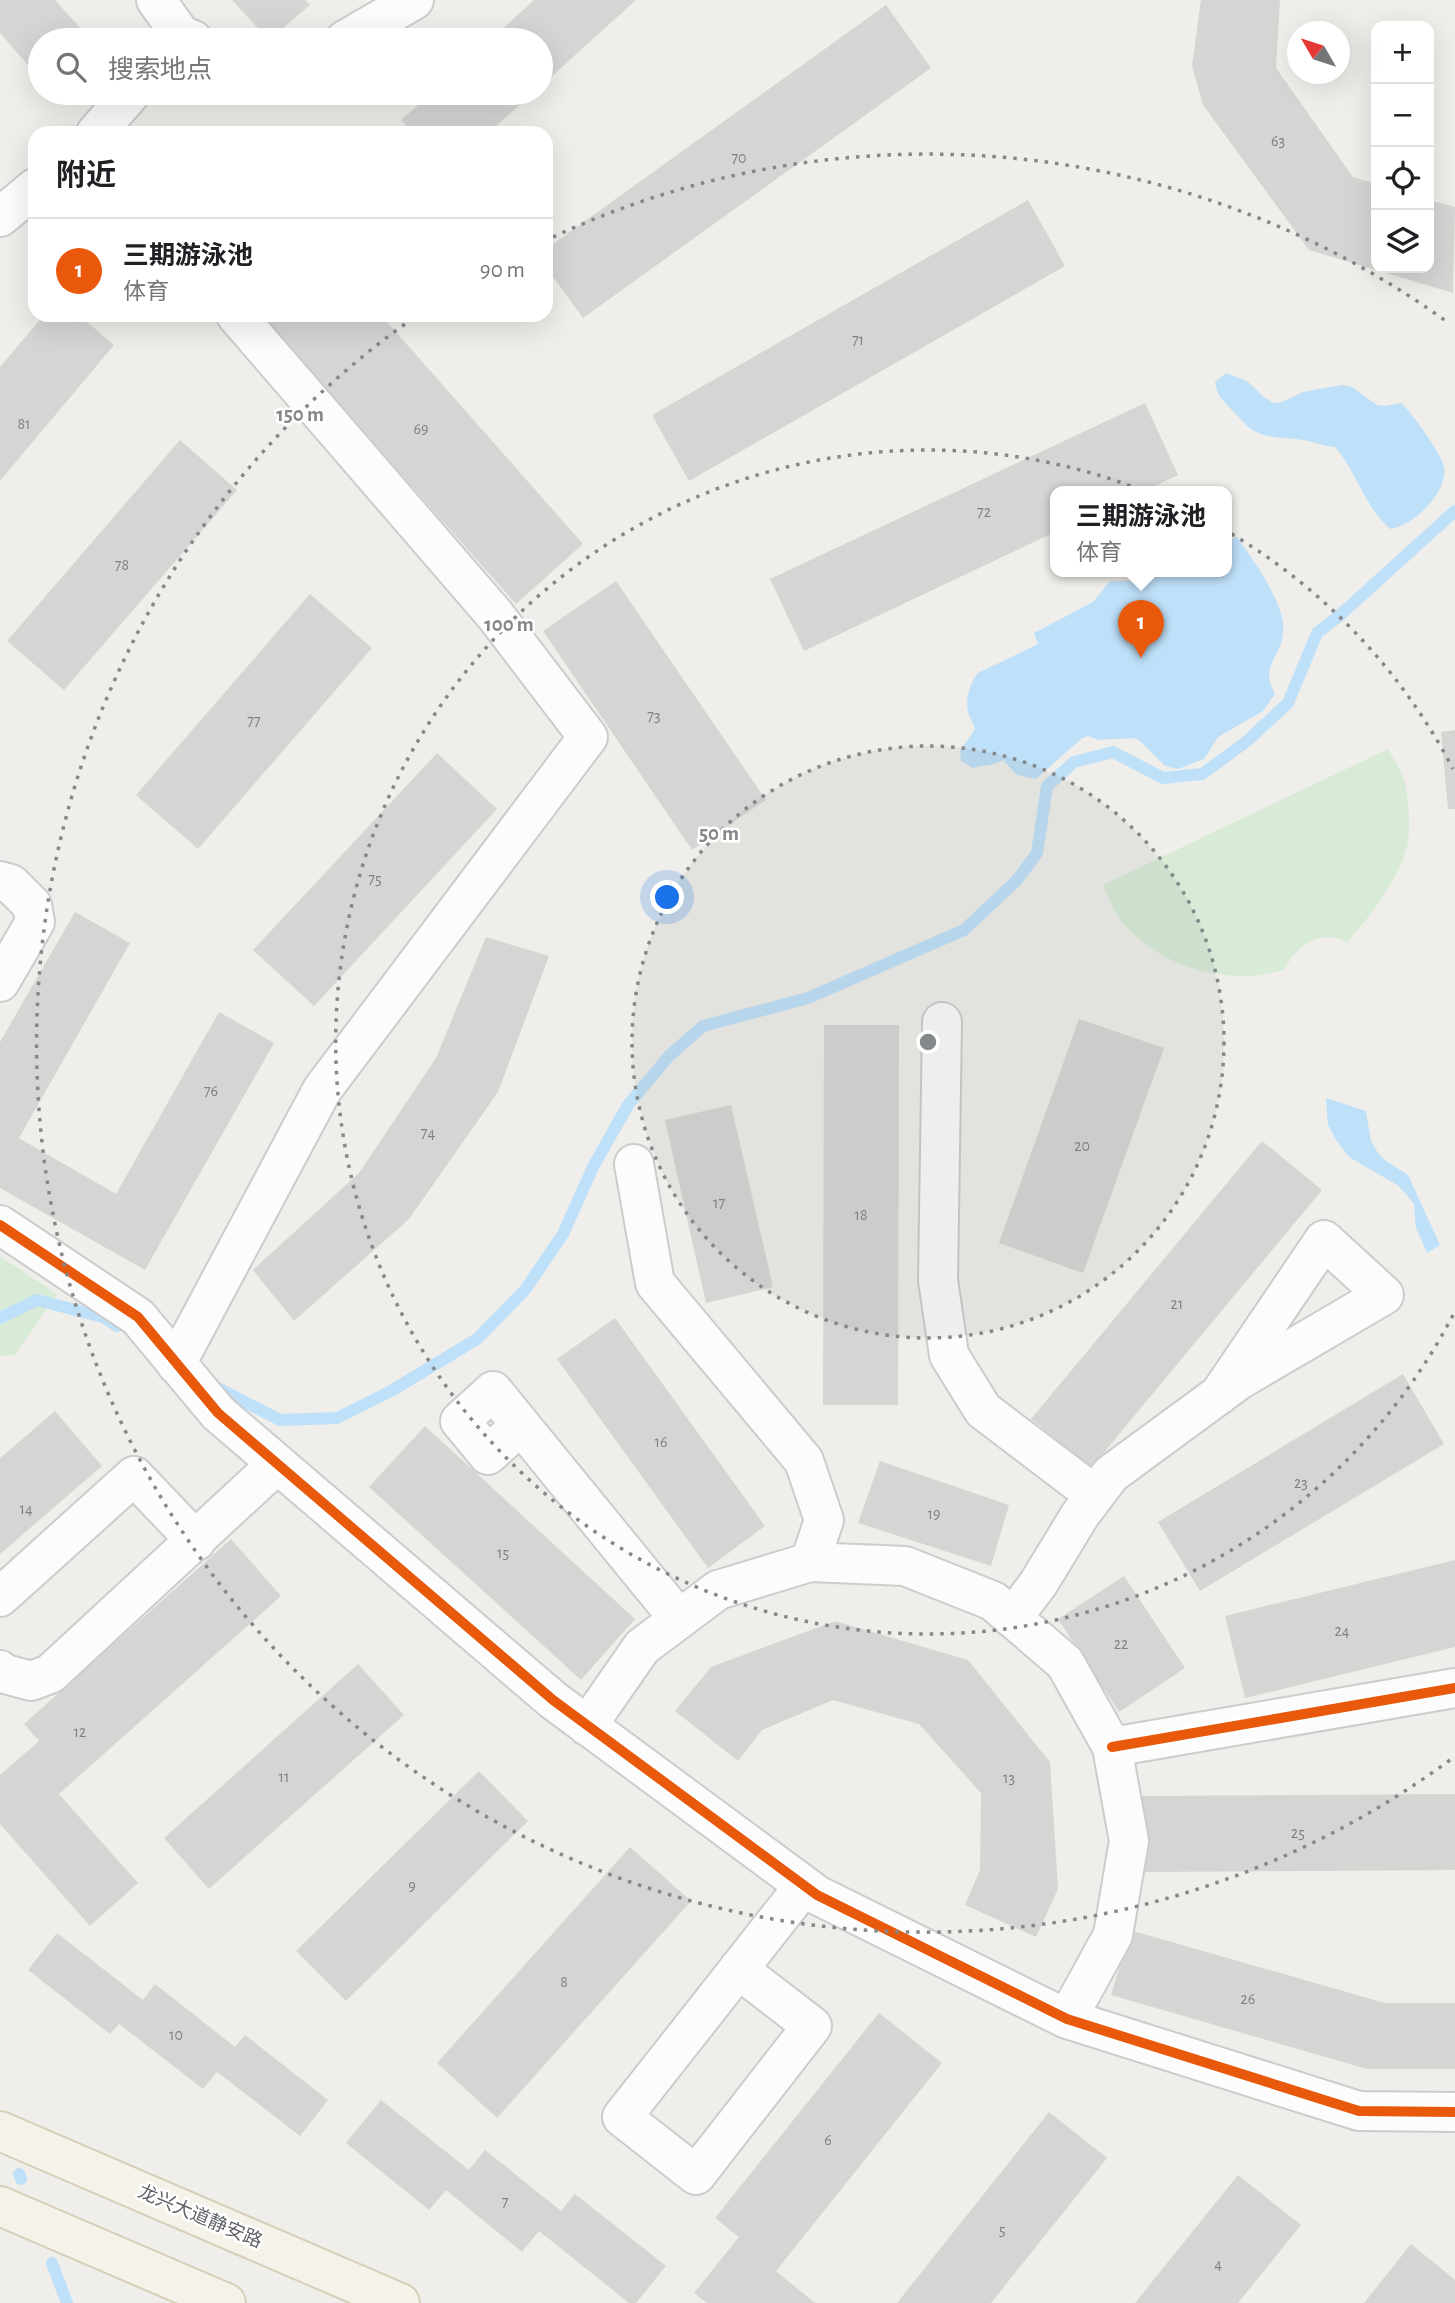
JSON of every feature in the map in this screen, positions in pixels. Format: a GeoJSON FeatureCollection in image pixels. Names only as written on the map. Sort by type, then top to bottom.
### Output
{"type":"FeatureCollection","features":[{"type":"Feature","properties":{"kind":"main road","name":"龙兴大道静安路"},"geometry":{"type":"LineString","coordinates":[[0,2131],[400,2303]]}},
{"type":"Feature","properties":{"kind":"main road"},"geometry":{"type":"LineString","coordinates":[[0,2206],[226,2303]]}},
{"type":"Feature","properties":{"kind":"street"},"geometry":{"type":"LineString","coordinates":[[156,0],[176,28]]}},
{"type":"Feature","properties":{"kind":"street"},"geometry":{"type":"LineString","coordinates":[[366,28],[414,0]]}},
{"type":"Feature","properties":{"kind":"street"},"geometry":{"type":"LineString","coordinates":[[102,126],[120,105]]}},
{"type":"Feature","properties":{"kind":"street"},"geometry":{"type":"LineString","coordinates":[[0,217],[28,194]]}},
{"type":"Feature","properties":{"kind":"street"},"geometry":{"type":"LineString","coordinates":[[177,1364],[322,1090],[588,737],[495,615],[242,322]]}},
{"type":"Feature","properties":{"kind":"street"},"geometry":{"type":"LineString","coordinates":[[0,881],[11,884],[32,905],[34,922],[0,982]]}},
{"type":"Feature","properties":{"kind":"street"},"geometry":{"type":"LineString","coordinates":[[942,1022],[938,1280],[949,1355],[983,1410],[1095,1494]]}},
{"type":"Feature","properties":{"kind":"street"},"geometry":{"type":"LineString","coordinates":[[634,1164],[655,1283],[804,1461],[824,1520],[810,1562]]}},
{"type":"Feature","properties":{"kind":"street"},"geometry":{"type":"LineString","coordinates":[[0,1225],[138,1317],[218,1413],[553,1700],[817,1895],[1067,2019],[1359,2111],[1455,2112]]}},
{"type":"Feature","properties":{"kind":"street"},"geometry":{"type":"LineString","coordinates":[[1012,1618],[1038,1584],[1095,1494],[1111,1474],[1219,1395]]}},
{"type":"Feature","properties":{"kind":"street"},"geometry":{"type":"LineString","coordinates":[[521,1425],[679,1619]]}},
{"type":"Feature","properties":{"kind":"street"},"geometry":{"type":"LineString","coordinates":[[0,1670],[2,1673],[31,1681],[50,1674],[277,1464]]}},
{"type":"Feature","properties":{"kind":"street"},"geometry":{"type":"LineString","coordinates":[[0,1597],[134,1476],[196,1541]]}},
{"type":"Feature","properties":{"kind":"street"},"geometry":{"type":"LineString","coordinates":[[587,1726],[642,1647],[718,1590],[810,1562],[905,1566],[993,1601],[1065,1664],[1112,1747],[1129,1841],[1113,1935],[1067,2019]]}},
{"type":"Feature","properties":{"kind":"street"},"geometry":{"type":"LineString","coordinates":[[1112,1747],[1455,1688]]}},
{"type":"Feature","properties":{"kind":"street"},"geometry":{"type":"LineString","coordinates":[[738,1969],[812,2026],[696,2175],[622,2118],[738,1969],[804,1885]]}},
{"type":"Feature","properties":{"kind":"street"},"geometry":{"type":"LineString","coordinates":[[1413,2111],[1455,2142]]}},
{"type":"Feature","properties":{"kind":"green space"},"geometry":{"type":"Polygon","coordinates":[[[1388,749],[1405,783],[1409,824],[1407,847],[1382,898],[1347,942],[1337,938],[1318,938],[1302,947],[1284,970],[1262,975],[1217,974],[1173,961],[1154,950],[1136,936],[1117,915],[1103,885],[1388,749]]]}},
{"type":"Feature","properties":{"kind":"green space"},"geometry":{"type":"Polygon","coordinates":[[[0,1256],[57,1294],[15,1355],[0,1356],[0,1256]]]}},
{"type":"Feature","properties":{"kind":"water"},"geometry":{"type":"Polygon","coordinates":[[[1226,373],[1247,381],[1274,403],[1303,392],[1342,385],[1352,387],[1377,405],[1401,403],[1426,434],[1442,461],[1444,477],[1435,497],[1409,522],[1390,529],[1367,500],[1335,447],[1269,436],[1249,427],[1218,394],[1215,382],[1226,373]]]}},
{"type":"Feature","properties":{"kind":"water"},"geometry":{"type":"Polygon","coordinates":[[[1237,537],[1264,578],[1281,612],[1283,623],[1281,644],[1269,674],[1275,694],[1263,711],[1218,737],[1204,759],[1178,769],[1165,766],[1140,741],[1133,738],[1099,740],[1088,736],[1081,739],[1036,779],[1017,775],[1003,760],[973,768],[961,761],[960,751],[975,729],[967,702],[978,673],[1038,644],[1034,633],[1093,602],[1110,581],[1147,581],[1155,577],[1232,577],[1232,540],[1237,537]]]}},
{"type":"Feature","properties":{"kind":"water"},"geometry":{"type":"Polygon","coordinates":[[[1326,1098],[1366,1111],[1371,1141],[1386,1161],[1408,1175],[1440,1245],[1427,1253],[1416,1228],[1414,1204],[1399,1186],[1349,1157],[1328,1125],[1326,1098]]]}},
{"type":"Feature","properties":{"kind":"building"},"geometry":{"type":"Polygon","coordinates":[[[0,0],[55,0],[80,28],[28,28],[28,65],[0,33],[0,0]]]}},
{"type":"Feature","properties":{"kind":"building"},"geometry":{"type":"Polygon","coordinates":[[[232,0],[305,0],[310,5],[283,28],[258,28],[232,0]]]}},
{"type":"Feature","properties":{"kind":"building"},"geometry":{"type":"Polygon","coordinates":[[[534,0],[636,0],[553,75],[553,28],[503,28],[534,0]]]}},
{"type":"Feature","properties":{"kind":"building"},"geometry":{"type":"Polygon","coordinates":[[[1201,0],[1280,0],[1276,68],[1353,177],[1371,182],[1371,269],[1309,250],[1203,105],[1192,66],[1201,0]]]}},
{"type":"Feature","properties":{"kind":"building"},"geometry":{"type":"Polygon","coordinates":[[[886,5],[931,68],[583,318],[553,277],[553,244],[886,5]]]}},
{"type":"Feature","properties":{"kind":"building"},"geometry":{"type":"Polygon","coordinates":[[[418,105],[520,105],[496,126],[406,126],[401,120],[418,105]]]}},
{"type":"Feature","properties":{"kind":"building"},"geometry":{"type":"Polygon","coordinates":[[[1028,200],[1065,266],[689,481],[652,415],[1028,200]]]}},
{"type":"Feature","properties":{"kind":"building"},"geometry":{"type":"Polygon","coordinates":[[[1434,201],[1455,207],[1453,293],[1386,273],[1434,273],[1434,201]]]}},
{"type":"Feature","properties":{"kind":"building"},"geometry":{"type":"Polygon","coordinates":[[[38,322],[87,322],[114,345],[0,481],[0,367],[38,322]]]}},
{"type":"Feature","properties":{"kind":"building"},"geometry":{"type":"Polygon","coordinates":[[[266,322],[387,322],[583,544],[516,604],[266,322]]]}},
{"type":"Feature","properties":{"kind":"building"},"geometry":{"type":"Polygon","coordinates":[[[1145,403],[1178,475],[1155,486],[1050,486],[1050,534],[804,651],[770,579],[1145,403]]]}},
{"type":"Feature","properties":{"kind":"building"},"geometry":{"type":"Polygon","coordinates":[[[180,440],[237,490],[64,690],[7,641],[180,440]]]}},
{"type":"Feature","properties":{"kind":"building"},"geometry":{"type":"Polygon","coordinates":[[[616,581],[766,800],[692,850],[543,631],[616,581]]]}},
{"type":"Feature","properties":{"kind":"building"},"geometry":{"type":"Polygon","coordinates":[[[310,594],[372,648],[198,849],[136,795],[310,594]]]}},
{"type":"Feature","properties":{"kind":"building"},"geometry":{"type":"Polygon","coordinates":[[[1455,730],[1455,809],[1448,809],[1441,732],[1455,730]]]}},
{"type":"Feature","properties":{"kind":"building"},"geometry":{"type":"Polygon","coordinates":[[[437,753],[497,809],[314,1006],[253,950],[437,753]]]}},
{"type":"Feature","properties":{"kind":"building"},"geometry":{"type":"Polygon","coordinates":[[[75,912],[130,943],[19,1138],[116,1194],[219,1012],[274,1043],[145,1270],[0,1188],[0,1042],[75,912]]]}},
{"type":"Feature","properties":{"kind":"building"},"geometry":{"type":"Polygon","coordinates":[[[486,937],[549,956],[498,1092],[409,1219],[294,1321],[253,1270],[359,1173],[436,1058],[486,937]]]}},
{"type":"Feature","properties":{"kind":"building"},"geometry":{"type":"Polygon","coordinates":[[[1079,1019],[1164,1048],[1083,1273],[999,1243],[1079,1019]]]}},
{"type":"Feature","properties":{"kind":"building"},"geometry":{"type":"Polygon","coordinates":[[[824,1025],[899,1025],[898,1405],[823,1405],[824,1025]]]}},
{"type":"Feature","properties":{"kind":"building"},"geometry":{"type":"Polygon","coordinates":[[[731,1105],[773,1287],[706,1303],[665,1120],[731,1105]]]}},
{"type":"Feature","properties":{"kind":"building"},"geometry":{"type":"Polygon","coordinates":[[[1262,1141],[1322,1190],[1091,1468],[1031,1419],[1262,1141]]]}},
{"type":"Feature","properties":{"kind":"building"},"geometry":{"type":"Polygon","coordinates":[[[615,1318],[765,1526],[708,1568],[557,1359],[615,1318]]]}},
{"type":"Feature","properties":{"kind":"building"},"geometry":{"type":"Polygon","coordinates":[[[1403,1374],[1444,1444],[1200,1591],[1158,1522],[1403,1374]]]}},
{"type":"Feature","properties":{"kind":"building"},"geometry":{"type":"Polygon","coordinates":[[[55,1411],[102,1466],[0,1554],[0,1458],[55,1411]]]}},
{"type":"Feature","properties":{"kind":"building"},"geometry":{"type":"Polygon","coordinates":[[[425,1426],[635,1619],[581,1680],[369,1487],[425,1426]]]}},
{"type":"Feature","properties":{"kind":"building"},"geometry":{"type":"Polygon","coordinates":[[[880,1461],[1009,1505],[991,1566],[858,1523],[880,1461]]]}},
{"type":"Feature","properties":{"kind":"building"},"geometry":{"type":"Polygon","coordinates":[[[231,1539],[281,1596],[59,1794],[138,1883],[90,1926],[0,1824],[0,1775],[39,1741],[24,1724],[231,1539]]]}},
{"type":"Feature","properties":{"kind":"building"},"geometry":{"type":"Polygon","coordinates":[[[1455,1560],[1455,1647],[1245,1698],[1225,1616],[1455,1560]]]}},
{"type":"Feature","properties":{"kind":"building"},"geometry":{"type":"Polygon","coordinates":[[[1124,1576],[1185,1668],[1119,1712],[1058,1619],[1124,1576]]]}},
{"type":"Feature","properties":{"kind":"building"},"geometry":{"type":"Polygon","coordinates":[[[835,1621],[968,1660],[1050,1762],[1058,1889],[1036,1937],[965,1905],[980,1870],[981,1793],[919,1724],[833,1700],[762,1730],[738,1761],[675,1711],[711,1667],[835,1621]]]}},
{"type":"Feature","properties":{"kind":"building"},"geometry":{"type":"Polygon","coordinates":[[[358,1664],[404,1715],[209,1889],[164,1838],[358,1664]]]}},
{"type":"Feature","properties":{"kind":"building"},"geometry":{"type":"Polygon","coordinates":[[[479,1771],[528,1821],[346,2001],[296,1951],[479,1771]]]}},
{"type":"Feature","properties":{"kind":"building"},"geometry":{"type":"Polygon","coordinates":[[[1455,1794],[1455,1870],[1141,1872],[1141,1796],[1455,1794]]]}},
{"type":"Feature","properties":{"kind":"building"},"geometry":{"type":"Polygon","coordinates":[[[630,1847],[691,1901],[497,2118],[437,2063],[630,1847]]]}},
{"type":"Feature","properties":{"kind":"building"},"geometry":{"type":"Polygon","coordinates":[[[1130,1930],[1385,2003],[1455,2003],[1455,2069],[1367,2069],[1111,1995],[1130,1930]]]}},
{"type":"Feature","properties":{"kind":"building"},"geometry":{"type":"Polygon","coordinates":[[[57,1933],[143,2000],[155,1984],[235,2047],[245,2035],[328,2100],[300,2136],[217,2072],[203,2089],[119,2024],[110,2034],[28,1970],[57,1933]]]}},
{"type":"Feature","properties":{"kind":"building"},"geometry":{"type":"Polygon","coordinates":[[[879,2013],[942,2063],[776,2271],[815,2303],[707,2303],[694,2293],[739,2237],[715,2218],[879,2013]]]}},
{"type":"Feature","properties":{"kind":"building"},"geometry":{"type":"Polygon","coordinates":[[[381,2100],[469,2170],[485,2150],[561,2211],[575,2194],[666,2266],[636,2303],[629,2303],[539,2231],[522,2252],[446,2190],[429,2210],[346,2143],[381,2100]]]}},
{"type":"Feature","properties":{"kind":"building"},"geometry":{"type":"Polygon","coordinates":[[[1049,2112],[1107,2158],[991,2303],[897,2303],[1049,2112]]]}},
{"type":"Feature","properties":{"kind":"building"},"geometry":{"type":"Polygon","coordinates":[[[1238,2175],[1301,2225],[1238,2303],[1135,2303],[1238,2175]]]}},
{"type":"Feature","properties":{"kind":"building"},"geometry":{"type":"Polygon","coordinates":[[[1411,2244],[1455,2280],[1455,2303],[1364,2303],[1411,2244]]]}},
{"type":"Feature","properties":{"kind":"waterway"},"geometry":{"type":"LineString","coordinates":[[214,1386],[280,1420],[337,1418],[391,1391],[477,1339],[525,1290],[563,1234],[593,1167],[628,1105],[669,1056],[703,1026],[808,998],[964,930],[1017,880],[1037,853],[1047,786],[1074,762],[1113,752],[1163,778],[1202,774],[1246,742],[1288,703],[1317,633],[1455,511]]}},
{"type":"Feature","properties":{"kind":"waterway"},"geometry":{"type":"LineString","coordinates":[[0,1318],[37,1300],[103,1317],[117,1326]]}},
{"type":"Feature","properties":{"kind":"waterway"},"geometry":{"type":"LineString","coordinates":[[19,2174],[21,2179]]}},
{"type":"Feature","properties":{"kind":"waterway"},"geometry":{"type":"LineString","coordinates":[[52,2263],[67,2303]]}},
{"type":"Feature","properties":{"kind":"cycle path"},"geometry":{"type":"LineString","coordinates":[[0,1225],[138,1317],[218,1413],[553,1700],[817,1895],[1067,2019],[1359,2111],[1455,2112]]}},
{"type":"Feature","properties":{"kind":"cycle path"},"geometry":{"type":"LineString","coordinates":[[1112,1747],[1455,1688]]}},
{"type":"Feature","properties":{"kind":"place","name":"三期游泳池"},"geometry":{"type":"Point","coordinates":[1141,658]}}]}
